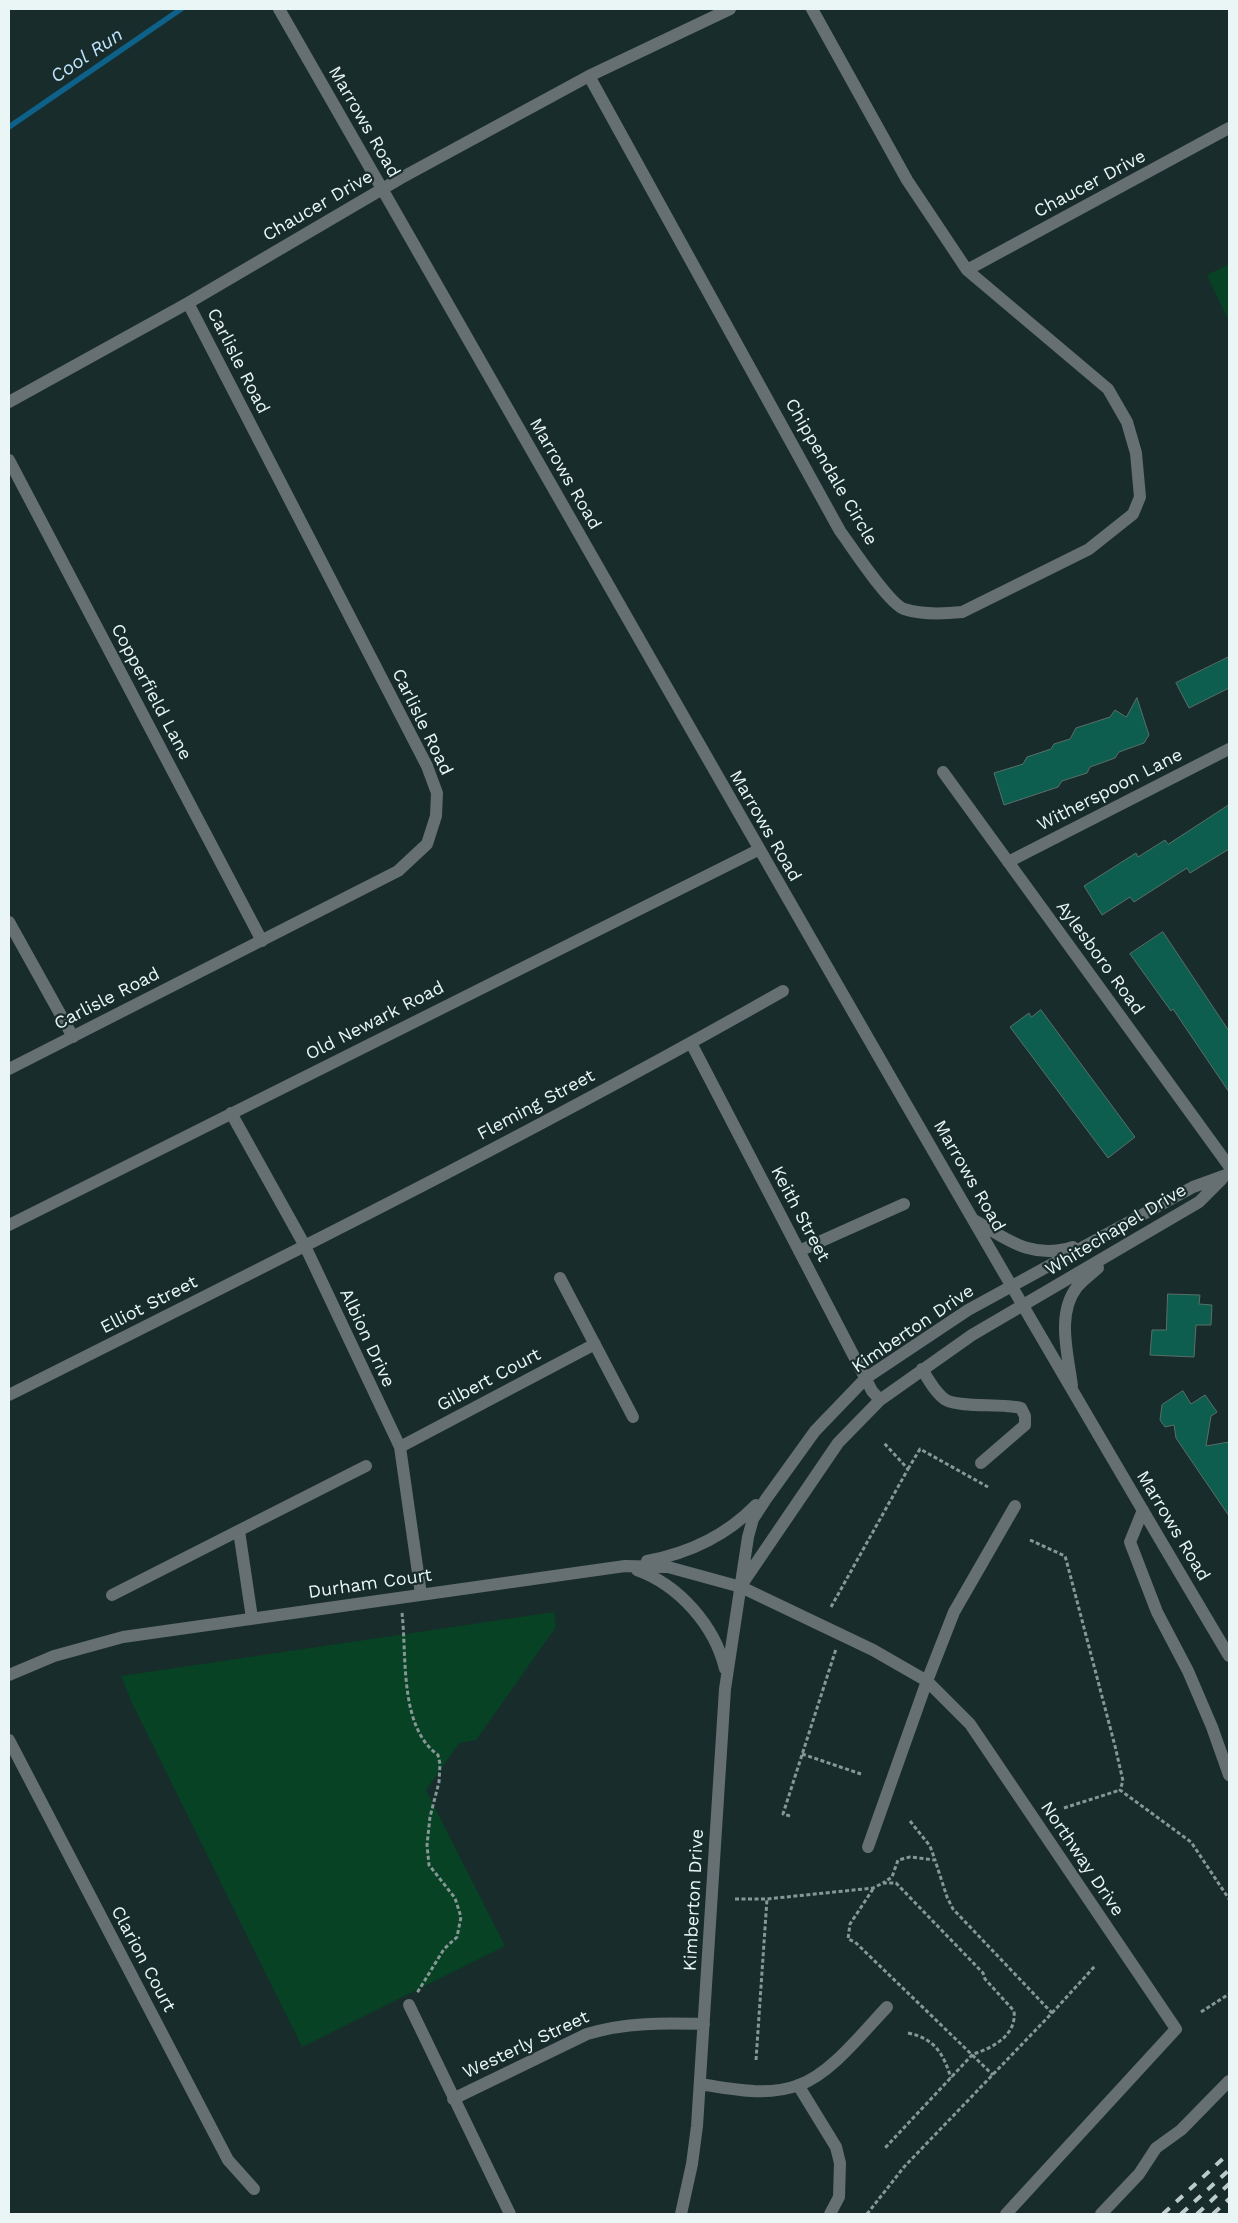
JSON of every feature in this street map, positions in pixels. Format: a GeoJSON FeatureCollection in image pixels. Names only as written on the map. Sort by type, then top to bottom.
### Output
{"type":"FeatureCollection","features":[{"type":"Feature","properties":{"kind":"street","name":"Marrows Road"},"geometry":{"type":"LineString","coordinates":[[279,9],[758,850],[974,1220],[1022,1306],[1229,1656]]}},
{"type":"Feature","properties":{"kind":"street","name":"Chaucer Drive"},"geometry":{"type":"LineString","coordinates":[[9,402],[188,303],[382,188],[589,76],[730,9]]}},
{"type":"Feature","properties":{"kind":"street","name":"Chippendale Circle"},"geometry":{"type":"LineString","coordinates":[[589,76],[840,531],[887,595],[902,608],[940,614],[962,612],[1089,549],[1133,514],[1140,497],[1136,453],[1127,422],[1108,389],[967,270],[906,180],[812,9]]}},
{"type":"Feature","properties":{"kind":"street","name":"Chaucer Drive"},"geometry":{"type":"LineString","coordinates":[[967,270],[1229,128]]}},
{"type":"Feature","properties":{"kind":"street","name":"Carlisle Road"},"geometry":{"type":"LineString","coordinates":[[9,1069],[398,871],[427,844],[436,816],[437,793],[427,766],[188,303]]}},
{"type":"Feature","properties":{"kind":"street","name":"Copperfield Lane"},"geometry":{"type":"LineString","coordinates":[[9,460],[262,941]]}},
{"type":"Feature","properties":{"kind":"street","name":"Witherspoon Lane"},"geometry":{"type":"LineString","coordinates":[[1008,862],[1229,749]]}},
{"type":"Feature","properties":{"kind":"street","name":"Aylesboro Road"},"geometry":{"type":"LineString","coordinates":[[943,772],[1229,1166]]}},
{"type":"Feature","properties":{"kind":"street","name":"Old Newark Road"},"geometry":{"type":"LineString","coordinates":[[9,1225],[758,850]]}},
{"type":"Feature","properties":{"kind":"street"},"geometry":{"type":"LineString","coordinates":[[9,922],[73,1037]]}},
{"type":"Feature","properties":{"kind":"street","name":"Fleming Street"},"geometry":{"type":"LineString","coordinates":[[305,1246],[691,1043],[783,991]]}},
{"type":"Feature","properties":{"kind":"street","name":"Keith Street"},"geometry":{"type":"LineString","coordinates":[[691,1043],[866,1378],[880,1400]]}},
{"type":"Feature","properties":{"kind":"street","name":"Albion Drive"},"geometry":{"type":"LineString","coordinates":[[231,1113],[305,1246],[400,1447],[421,1594]]}},
{"type":"Feature","properties":{"kind":"street","name":"Whitechapel Drive"},"geometry":{"type":"LineString","coordinates":[[1012,1287],[1192,1187],[1226,1176]]}},
{"type":"Feature","properties":{"kind":"street","name":"Whitechapel Drive"},"geometry":{"type":"LineString","coordinates":[[1022,1306],[1200,1202],[1226,1176]]}},
{"type":"Feature","properties":{"kind":"street"},"geometry":{"type":"LineString","coordinates":[[799,1251],[904,1204]]}},
{"type":"Feature","properties":{"kind":"street"},"geometry":{"type":"LineString","coordinates":[[974,1220],[1024,1248],[1040,1252],[1060,1251],[1101,1237]]}},
{"type":"Feature","properties":{"kind":"street","name":"Elliot Street"},"geometry":{"type":"LineString","coordinates":[[9,1394],[305,1246]]}},
{"type":"Feature","properties":{"kind":"street"},"geometry":{"type":"LineString","coordinates":[[1073,1390],[1065,1329],[1066,1310],[1077,1287],[1114,1252]]}},
{"type":"Feature","properties":{"kind":"street"},"geometry":{"type":"LineString","coordinates":[[560,1278],[633,1417]]}},
{"type":"Feature","properties":{"kind":"street","name":"Kimberton Drive"},"geometry":{"type":"LineString","coordinates":[[681,2214],[692,2164],[700,2084],[726,1676],[748,1537],[754,1520],[815,1431],[866,1378],[968,1310],[1012,1287]]}},
{"type":"Feature","properties":{"kind":"street","name":"Kimberton Drive"},"geometry":{"type":"LineString","coordinates":[[741,1586],[838,1443],[880,1400],[972,1335],[1022,1306]]}},
{"type":"Feature","properties":{"kind":"street","name":"Gilbert Court"},"geometry":{"type":"LineString","coordinates":[[400,1447],[595,1344]]}},
{"type":"Feature","properties":{"kind":"street"},"geometry":{"type":"LineString","coordinates":[[922,1369],[946,1400],[957,1403],[1006,1404],[1021,1408],[1026,1416],[1025,1426],[981,1463]]}},
{"type":"Feature","properties":{"kind":"street"},"geometry":{"type":"LineString","coordinates":[[112,1595],[366,1466]]}},
{"type":"Feature","properties":{"kind":"street"},"geometry":{"type":"LineString","coordinates":[[626,1566],[670,1557],[724,1533],[743,1518],[777,1484]]}},
{"type":"Feature","properties":{"kind":"street"},"geometry":{"type":"LineString","coordinates":[[868,1848],[927,1681],[954,1612],[1015,1506]]}},
{"type":"Feature","properties":{"kind":"street"},"geometry":{"type":"LineString","coordinates":[[1143,1510],[1130,1542],[1157,1612],[1188,1672],[1212,1727],[1229,1776]]}},
{"type":"Feature","properties":{"kind":"street"},"geometry":{"type":"LineString","coordinates":[[239,1531],[252,1618]]}},
{"type":"Feature","properties":{"kind":"street"},"geometry":{"type":"LineString","coordinates":[[626,1566],[666,1583],[682,1598],[710,1633],[720,1651],[726,1676]]}},
{"type":"Feature","properties":{"kind":"street","name":"Durham Court"},"geometry":{"type":"LineString","coordinates":[[9,1675],[54,1656],[123,1637],[626,1566],[668,1567],[741,1586]]}},
{"type":"Feature","properties":{"kind":"street","name":"Northway Drive"},"geometry":{"type":"LineString","coordinates":[[741,1586],[873,1650],[927,1681],[970,1724],[1176,2029],[1006,2214]]}},
{"type":"Feature","properties":{"kind":"street","name":"Clarion Court"},"geometry":{"type":"LineString","coordinates":[[9,1740],[228,2160],[254,2189]]}},
{"type":"Feature","properties":{"kind":"street"},"geometry":{"type":"LineString","coordinates":[[409,2005],[510,2214]]}},
{"type":"Feature","properties":{"kind":"street"},"geometry":{"type":"LineString","coordinates":[[700,2084],[739,2091],[798,2086],[834,2062],[887,2007]]}},
{"type":"Feature","properties":{"kind":"street","name":"Westerly Street"},"geometry":{"type":"LineString","coordinates":[[453,2098],[587,2034],[607,2028],[644,2024],[704,2024]]}},
{"type":"Feature","properties":{"kind":"street"},"geometry":{"type":"LineString","coordinates":[[1101,2214],[1139,2174],[1156,2148],[1181,2130],[1229,2081]]}},
{"type":"Feature","properties":{"kind":"street"},"geometry":{"type":"LineString","coordinates":[[798,2086],[836,2147],[840,2163],[839,2197],[830,2214]]}},
{"type":"Feature","properties":{"kind":"path"},"geometry":{"type":"LineString","coordinates":[[884,1443],[908,1469]]}},
{"type":"Feature","properties":{"kind":"path"},"geometry":{"type":"LineString","coordinates":[[831,1607],[920,1449],[988,1487]]}},
{"type":"Feature","properties":{"kind":"path"},"geometry":{"type":"LineString","coordinates":[[1030,1540],[1065,1556],[1115,1746],[1123,1781],[1120,1790]]}},
{"type":"Feature","properties":{"kind":"path"},"geometry":{"type":"LineString","coordinates":[[401,1597],[410,1713],[417,1731],[429,1749],[438,1755],[440,1764],[430,1817],[427,1845],[429,1865],[455,1898],[461,1917],[457,1937],[444,1949],[409,2005]]}},
{"type":"Feature","properties":{"kind":"path"},"geometry":{"type":"LineString","coordinates":[[790,1816],[783,1814],[836,1648]]}},
{"type":"Feature","properties":{"kind":"path"},"geometry":{"type":"LineString","coordinates":[[802,1754],[861,1774]]}},
{"type":"Feature","properties":{"kind":"path"},"geometry":{"type":"LineString","coordinates":[[1064,1808],[1120,1790]]}},
{"type":"Feature","properties":{"kind":"path"},"geometry":{"type":"LineString","coordinates":[[1120,1790],[1191,1842],[1229,1899]]}},
{"type":"Feature","properties":{"kind":"path"},"geometry":{"type":"LineString","coordinates":[[910,1820],[930,1846],[946,1897],[953,1909],[1052,2013]]}},
{"type":"Feature","properties":{"kind":"path"},"geometry":{"type":"LineString","coordinates":[[735,1899],[767,1899],[873,1888],[892,1877],[898,1860],[910,1857],[935,1860]]}},
{"type":"Feature","properties":{"kind":"path"},"geometry":{"type":"LineString","coordinates":[[883,1883],[896,1883],[983,1973],[985,1979],[1014,2011],[1015,2018],[1011,2031],[987,2050],[973,2054],[884,2149]]}},
{"type":"Feature","properties":{"kind":"path"},"geometry":{"type":"LineString","coordinates":[[873,1888],[850,1924],[848,1939],[856,1942],[993,2075]]}},
{"type":"Feature","properties":{"kind":"path"},"geometry":{"type":"LineString","coordinates":[[756,2060],[767,1899]]}},
{"type":"Feature","properties":{"kind":"path"},"geometry":{"type":"LineString","coordinates":[[867,2214],[904,2167],[1095,1966]]}},
{"type":"Feature","properties":{"kind":"path"},"geometry":{"type":"LineString","coordinates":[[1201,2012],[1229,1994]]}},
{"type":"Feature","properties":{"kind":"path"},"geometry":{"type":"LineString","coordinates":[[908,2033],[921,2036],[936,2045],[945,2059],[951,2078]]}},
{"type":"Feature","properties":{"kind":"green space"},"geometry":{"type":"Polygon","coordinates":[[[1229,264],[1229,322],[1207,275],[1229,264]]]}},
{"type":"Feature","properties":{"kind":"green space"},"geometry":{"type":"Polygon","coordinates":[[[554,1612],[556,1627],[476,1740],[459,1743],[426,1790],[505,1946],[302,2047],[132,1703],[121,1676],[554,1612]]]}},
{"type":"Feature","properties":{"kind":"building"},"geometry":{"type":"Polygon","coordinates":[[[1229,657],[1229,688],[1189,708],[1176,683],[1229,657]]]}},
{"type":"Feature","properties":{"kind":"building"},"geometry":{"type":"Polygon","coordinates":[[[1137,698],[1149,735],[1144,743],[1119,752],[1115,758],[1090,767],[1087,773],[1062,781],[1058,787],[1004,805],[994,773],[1023,764],[1027,757],[1051,749],[1054,744],[1070,739],[1076,728],[1110,717],[1115,710],[1126,717],[1137,698]]]}},
{"type":"Feature","properties":{"kind":"building"},"geometry":{"type":"Polygon","coordinates":[[[1229,805],[1229,849],[1190,873],[1187,868],[1134,902],[1130,897],[1102,915],[1084,886],[1136,853],[1138,857],[1165,840],[1168,844],[1229,805]]]}},
{"type":"Feature","properties":{"kind":"building"},"geometry":{"type":"Polygon","coordinates":[[[1163,932],[1229,1031],[1229,1092],[1173,1009],[1171,1011],[1130,954],[1163,932]]]}},
{"type":"Feature","properties":{"kind":"building"},"geometry":{"type":"Polygon","coordinates":[[[1041,1010],[1135,1137],[1108,1158],[1010,1027],[1029,1013],[1031,1017],[1041,1010]]]}},
{"type":"Feature","properties":{"kind":"building"},"geometry":{"type":"Polygon","coordinates":[[[1168,1294],[1200,1295],[1199,1304],[1212,1305],[1211,1325],[1196,1325],[1194,1357],[1150,1355],[1152,1330],[1166,1330],[1168,1294]]]}},
{"type":"Feature","properties":{"kind":"building"},"geometry":{"type":"Polygon","coordinates":[[[1183,1391],[1191,1404],[1205,1395],[1217,1412],[1211,1416],[1206,1446],[1229,1442],[1229,1516],[1176,1438],[1174,1425],[1165,1427],[1160,1420],[1162,1405],[1183,1391]]]}},
{"type":"Feature","properties":{"kind":"waterway","name":"Cool Run"},"geometry":{"type":"LineString","coordinates":[[9,127],[181,9]]}},
{"type":"Feature","properties":{"kind":"railway"},"geometry":{"type":"LineString","coordinates":[[1163,2214],[1229,2153]]}},
{"type":"Feature","properties":{"kind":"railway"},"geometry":{"type":"LineString","coordinates":[[1181,2214],[1229,2170]]}},
{"type":"Feature","properties":{"kind":"railway"},"geometry":{"type":"LineString","coordinates":[[1197,2214],[1229,2184]]}},
{"type":"Feature","properties":{"kind":"railway"},"geometry":{"type":"LineString","coordinates":[[1213,2214],[1229,2199]]}}]}
